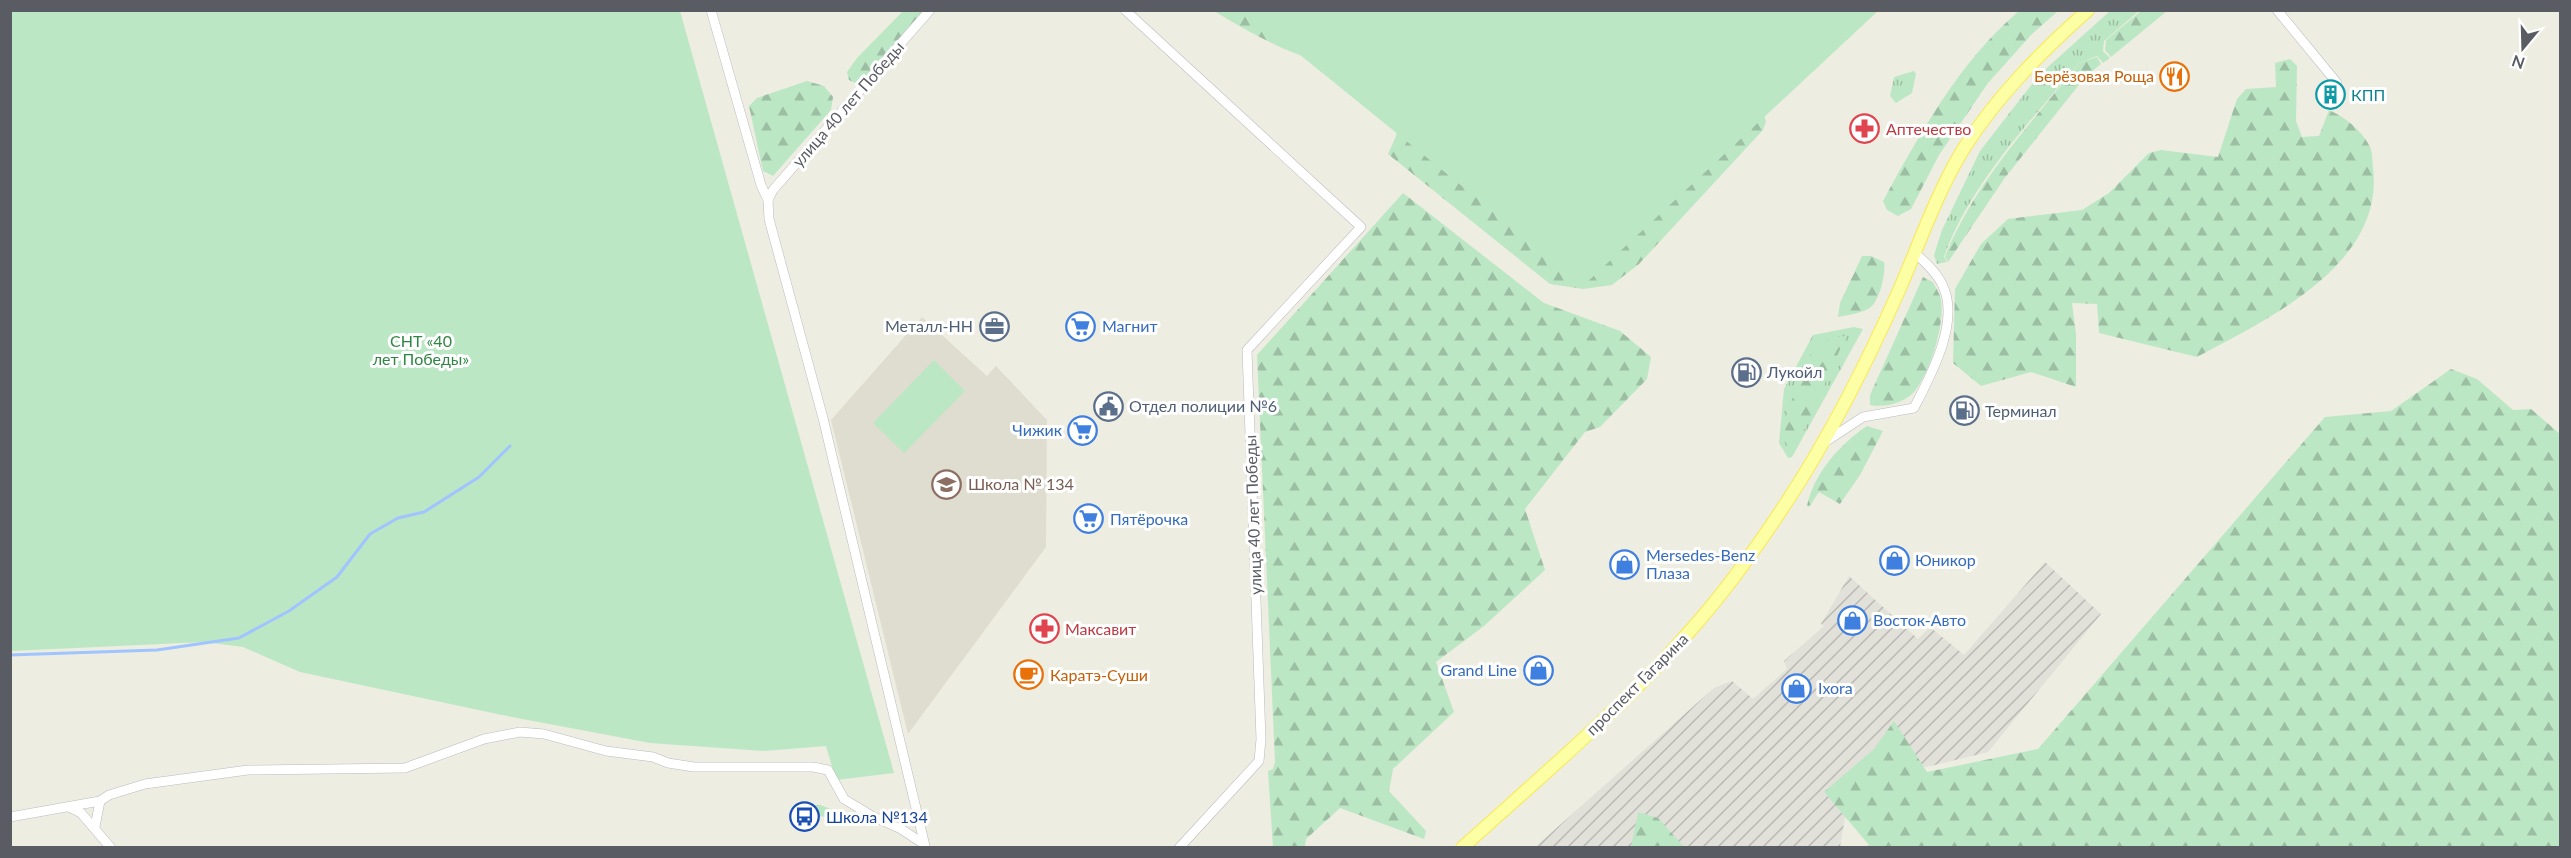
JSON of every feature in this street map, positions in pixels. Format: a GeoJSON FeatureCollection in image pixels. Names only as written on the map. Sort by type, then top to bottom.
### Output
{"type":"FeatureCollection","features":[{"type":"Feature","properties":{"kind":"main road","name":"проспект Гагарина"},"geometry":{"type":"LineString","coordinates":[[1462,848],[1593,728],[1689,633],[1755,550],[1789,499],[1864,364],[1943,187],[1989,111],[2021,73],[2088,10]]}},
{"type":"Feature","properties":{"kind":"street"},"geometry":{"type":"LineString","coordinates":[[711,10],[761,185],[768,200],[769,219],[823,418],[905,753],[925,846]]}},
{"type":"Feature","properties":{"kind":"street","name":"улица 40 лет Победы"},"geometry":{"type":"LineString","coordinates":[[768,200],[773,190],[930,10]]}},
{"type":"Feature","properties":{"kind":"street","name":"улица 40 лет Победы"},"geometry":{"type":"LineString","coordinates":[[1125,10],[1361,227],[1247,350],[1261,739],[1259,761],[1179,848]]}},
{"type":"Feature","properties":{"kind":"street"},"geometry":{"type":"LineString","coordinates":[[2277,10],[2337,84]]}},
{"type":"Feature","properties":{"kind":"street"},"geometry":{"type":"LineString","coordinates":[[1820,445],[1863,417],[1914,408],[1936,365],[1946,329],[1947,296],[1934,271],[1915,253]]}},
{"type":"Feature","properties":{"kind":"street"},"geometry":{"type":"LineString","coordinates":[[10,817],[100,801],[109,795],[145,784],[248,770],[405,768],[484,739],[520,732],[544,734],[606,751],[653,757],[668,763],[694,767],[813,767],[828,770],[844,799],[872,816],[901,829],[925,846]]}},
{"type":"Feature","properties":{"kind":"street"},"geometry":{"type":"LineString","coordinates":[[95,827],[100,801]]}},
{"type":"Feature","properties":{"kind":"street"},"geometry":{"type":"LineString","coordinates":[[69,807],[81,813],[109,846]]}},
{"type":"Feature","properties":{"kind":"shaded area","name":"Школа № 134"},"geometry":{"type":"Polygon","coordinates":[[[922,317],[987,376],[996,366],[1047,420],[1046,547],[908,734],[831,420],[922,317]]]}},
{"type":"Feature","properties":{"kind":"shaded area"},"geometry":{"type":"Polygon","coordinates":[[[2045,562],[2101,614],[1988,752],[1931,766],[1852,776],[1840,847],[1534,848],[1714,688],[1732,681],[1753,699],[1787,669],[1784,661],[1824,626],[1821,624],[1849,576],[1918,639],[1930,627],[1964,655],[2045,562]]]}},
{"type":"Feature","properties":{"kind":"green space","name":"СНТ «40 лет Победы»"},"geometry":{"type":"Polygon","coordinates":[[[10,11],[680,11],[894,773],[836,780],[826,746],[764,751],[650,743],[502,715],[300,672],[243,647],[204,642],[11,651],[10,11]]]}},
{"type":"Feature","properties":{"kind":"green space"},"geometry":{"type":"Polygon","coordinates":[[[903,11],[924,11],[859,85],[849,80],[847,72],[857,58],[903,11]]]}},
{"type":"Feature","properties":{"kind":"green space"},"geometry":{"type":"Polygon","coordinates":[[[1214,11],[1278,11],[1326,63],[1283,48],[1214,11]]]}},
{"type":"Feature","properties":{"kind":"green space"},"geometry":{"type":"Polygon","coordinates":[[[1246,11],[1878,11],[1584,285],[1246,11]]]}},
{"type":"Feature","properties":{"kind":"green space"},"geometry":{"type":"Polygon","coordinates":[[[2019,11],[2058,11],[2032,34],[1988,83],[1939,155],[1911,209],[1898,216],[1887,210],[1883,201],[1943,99],[1978,52],[2019,11]]]}},
{"type":"Feature","properties":{"kind":"green space"},"geometry":{"type":"Polygon","coordinates":[[[2110,11],[2139,11],[2104,41],[2103,51],[2110,58],[2103,63],[2097,56],[2079,63],[2022,131],[1969,204],[1944,257],[1947,262],[1937,264],[1934,255],[1942,230],[1980,151],[2039,75],[2110,11]]]}},
{"type":"Feature","properties":{"kind":"green space"},"geometry":{"type":"Polygon","coordinates":[[[2141,11],[2167,11],[2111,57],[2105,50],[2106,40],[2141,11]]]}},
{"type":"Feature","properties":{"kind":"green space"},"geometry":{"type":"Polygon","coordinates":[[[2097,57],[2101,64],[2086,76],[2004,179],[1948,262],[1945,257],[1957,230],[1987,179],[2079,63],[2097,57]]]}},
{"type":"Feature","properties":{"kind":"green space"},"geometry":{"type":"Polygon","coordinates":[[[2290,59],[2297,66],[2296,121],[2302,137],[2319,136],[2329,110],[2347,120],[2357,129],[2366,139],[2372,156],[2372,202],[2360,233],[2341,260],[2316,285],[2256,325],[2197,357],[2099,333],[2097,304],[2072,303],[2076,334],[2076,387],[2031,372],[1981,386],[1953,363],[1955,289],[1981,244],[2008,219],[2082,210],[2109,193],[2149,153],[2161,150],[2218,157],[2237,99],[2246,89],[2276,87],[2275,63],[2290,59]]]}},
{"type":"Feature","properties":{"kind":"green space"},"geometry":{"type":"Polygon","coordinates":[[[1914,71],[1916,74],[1912,93],[1896,103],[1890,96],[1894,77],[1914,71]]]}},
{"type":"Feature","properties":{"kind":"green space"},"geometry":{"type":"Polygon","coordinates":[[[807,81],[824,86],[833,97],[831,110],[773,176],[763,171],[749,106],[757,98],[807,81]]]}},
{"type":"Feature","properties":{"kind":"green space"},"geometry":{"type":"Polygon","coordinates":[[[1400,112],[1763,112],[1766,121],[1763,130],[1639,264],[1612,285],[1583,289],[1550,284],[1388,154],[1396,136],[1400,112]]]}},
{"type":"Feature","properties":{"kind":"green space"},"geometry":{"type":"Polygon","coordinates":[[[1403,193],[1544,303],[1620,331],[1651,357],[1647,379],[1600,427],[1585,432],[1525,509],[1545,570],[1484,626],[1436,662],[1454,712],[1393,769],[1389,791],[1426,831],[1424,839],[1340,808],[1306,839],[1305,847],[1273,847],[1268,771],[1273,769],[1275,762],[1257,355],[1403,193]]]}},
{"type":"Feature","properties":{"kind":"green space"},"geometry":{"type":"Polygon","coordinates":[[[1862,256],[1871,256],[1884,262],[1880,292],[1868,309],[1838,317],[1840,303],[1862,256]]]}},
{"type":"Feature","properties":{"kind":"green space"},"geometry":{"type":"Polygon","coordinates":[[[1923,277],[1933,282],[1939,293],[1942,310],[1931,361],[1920,384],[1910,396],[1894,404],[1870,405],[1870,395],[1923,277]]]}},
{"type":"Feature","properties":{"kind":"green space"},"geometry":{"type":"Polygon","coordinates":[[[1854,327],[1863,329],[1792,457],[1788,458],[1779,443],[1784,389],[1813,335],[1854,327]]]}},
{"type":"Feature","properties":{"kind":"green space"},"geometry":{"type":"Polygon","coordinates":[[[1846,336],[1805,428],[1792,449],[1784,441],[1787,412],[1811,353],[1831,337],[1846,336]]]}},
{"type":"Feature","properties":{"kind":"green space"},"geometry":{"type":"Polygon","coordinates":[[[934,360],[965,391],[904,453],[873,423],[934,360]]]}},
{"type":"Feature","properties":{"kind":"green space"},"geometry":{"type":"Polygon","coordinates":[[[2451,369],[2477,379],[2513,410],[2531,409],[2560,434],[2560,847],[1862,847],[1869,845],[1824,792],[1874,749],[1894,721],[1927,772],[2038,749],[2325,417],[2391,411],[2451,369]]]}},
{"type":"Feature","properties":{"kind":"green space"},"geometry":{"type":"Polygon","coordinates":[[[1867,426],[1883,431],[1860,475],[1840,504],[1819,492],[1809,507],[1807,506],[1816,482],[1830,460],[1847,441],[1867,426]]]}},
{"type":"Feature","properties":{"kind":"green space"},"geometry":{"type":"Polygon","coordinates":[[[820,805],[839,812],[831,817],[814,816],[807,808],[820,805]]]}},
{"type":"Feature","properties":{"kind":"green space"},"geometry":{"type":"Polygon","coordinates":[[[1638,812],[1658,818],[1684,847],[1631,847],[1638,812]]]}},
{"type":"Feature","properties":{"kind":"waterway"},"geometry":{"type":"LineString","coordinates":[[10,655],[157,650],[239,638],[289,611],[337,577],[370,534],[398,518],[424,512],[479,477],[510,446]]}},
{"type":"Feature","properties":{"kind":"place","name":"Берёзовая Роща"},"geometry":{"type":"Point","coordinates":[2175,76]}},
{"type":"Feature","properties":{"kind":"place","name":"КПП"},"geometry":{"type":"Point","coordinates":[2330,95]}},
{"type":"Feature","properties":{"kind":"place","name":"Аптечество"},"geometry":{"type":"Point","coordinates":[1865,129]}},
{"type":"Feature","properties":{"kind":"place","name":"Металл-НН"},"geometry":{"type":"Point","coordinates":[994,326]}},
{"type":"Feature","properties":{"kind":"place","name":"Магнит"},"geometry":{"type":"Point","coordinates":[1081,326]}},
{"type":"Feature","properties":{"kind":"place","name":"Лукойл"},"geometry":{"type":"Point","coordinates":[1746,372]}},
{"type":"Feature","properties":{"kind":"place","name":"Отдел полиции №6"},"geometry":{"type":"Point","coordinates":[1108,406]}},
{"type":"Feature","properties":{"kind":"place","name":"Терминал"},"geometry":{"type":"Point","coordinates":[1964,411]}},
{"type":"Feature","properties":{"kind":"place","name":"Чижик"},"geometry":{"type":"Point","coordinates":[1083,430]}},
{"type":"Feature","properties":{"kind":"place","name":"Школа № 134"},"geometry":{"type":"Point","coordinates":[947,484]}},
{"type":"Feature","properties":{"kind":"place","name":"Пятёрочка"},"geometry":{"type":"Point","coordinates":[1089,519]}},
{"type":"Feature","properties":{"kind":"place","name":"Юникор"},"geometry":{"type":"Point","coordinates":[1894,560]}},
{"type":"Feature","properties":{"kind":"place","name":"Mersedes-Benz Плаза"},"geometry":{"type":"Point","coordinates":[1625,564]}},
{"type":"Feature","properties":{"kind":"place","name":"Восток-Авто"},"geometry":{"type":"Point","coordinates":[1852,620]}},
{"type":"Feature","properties":{"kind":"place","name":"Максавит"},"geometry":{"type":"Point","coordinates":[1044,629]}},
{"type":"Feature","properties":{"kind":"place","name":"Grand Line"},"geometry":{"type":"Point","coordinates":[1538,670]}},
{"type":"Feature","properties":{"kind":"place","name":"Каратэ-Суши"},"geometry":{"type":"Point","coordinates":[1029,675]}},
{"type":"Feature","properties":{"kind":"place","name":"Ixora"},"geometry":{"type":"Point","coordinates":[1797,688]}},
{"type":"Feature","properties":{"kind":"place","name":"Школа №134"},"geometry":{"type":"Point","coordinates":[805,817]}}]}
